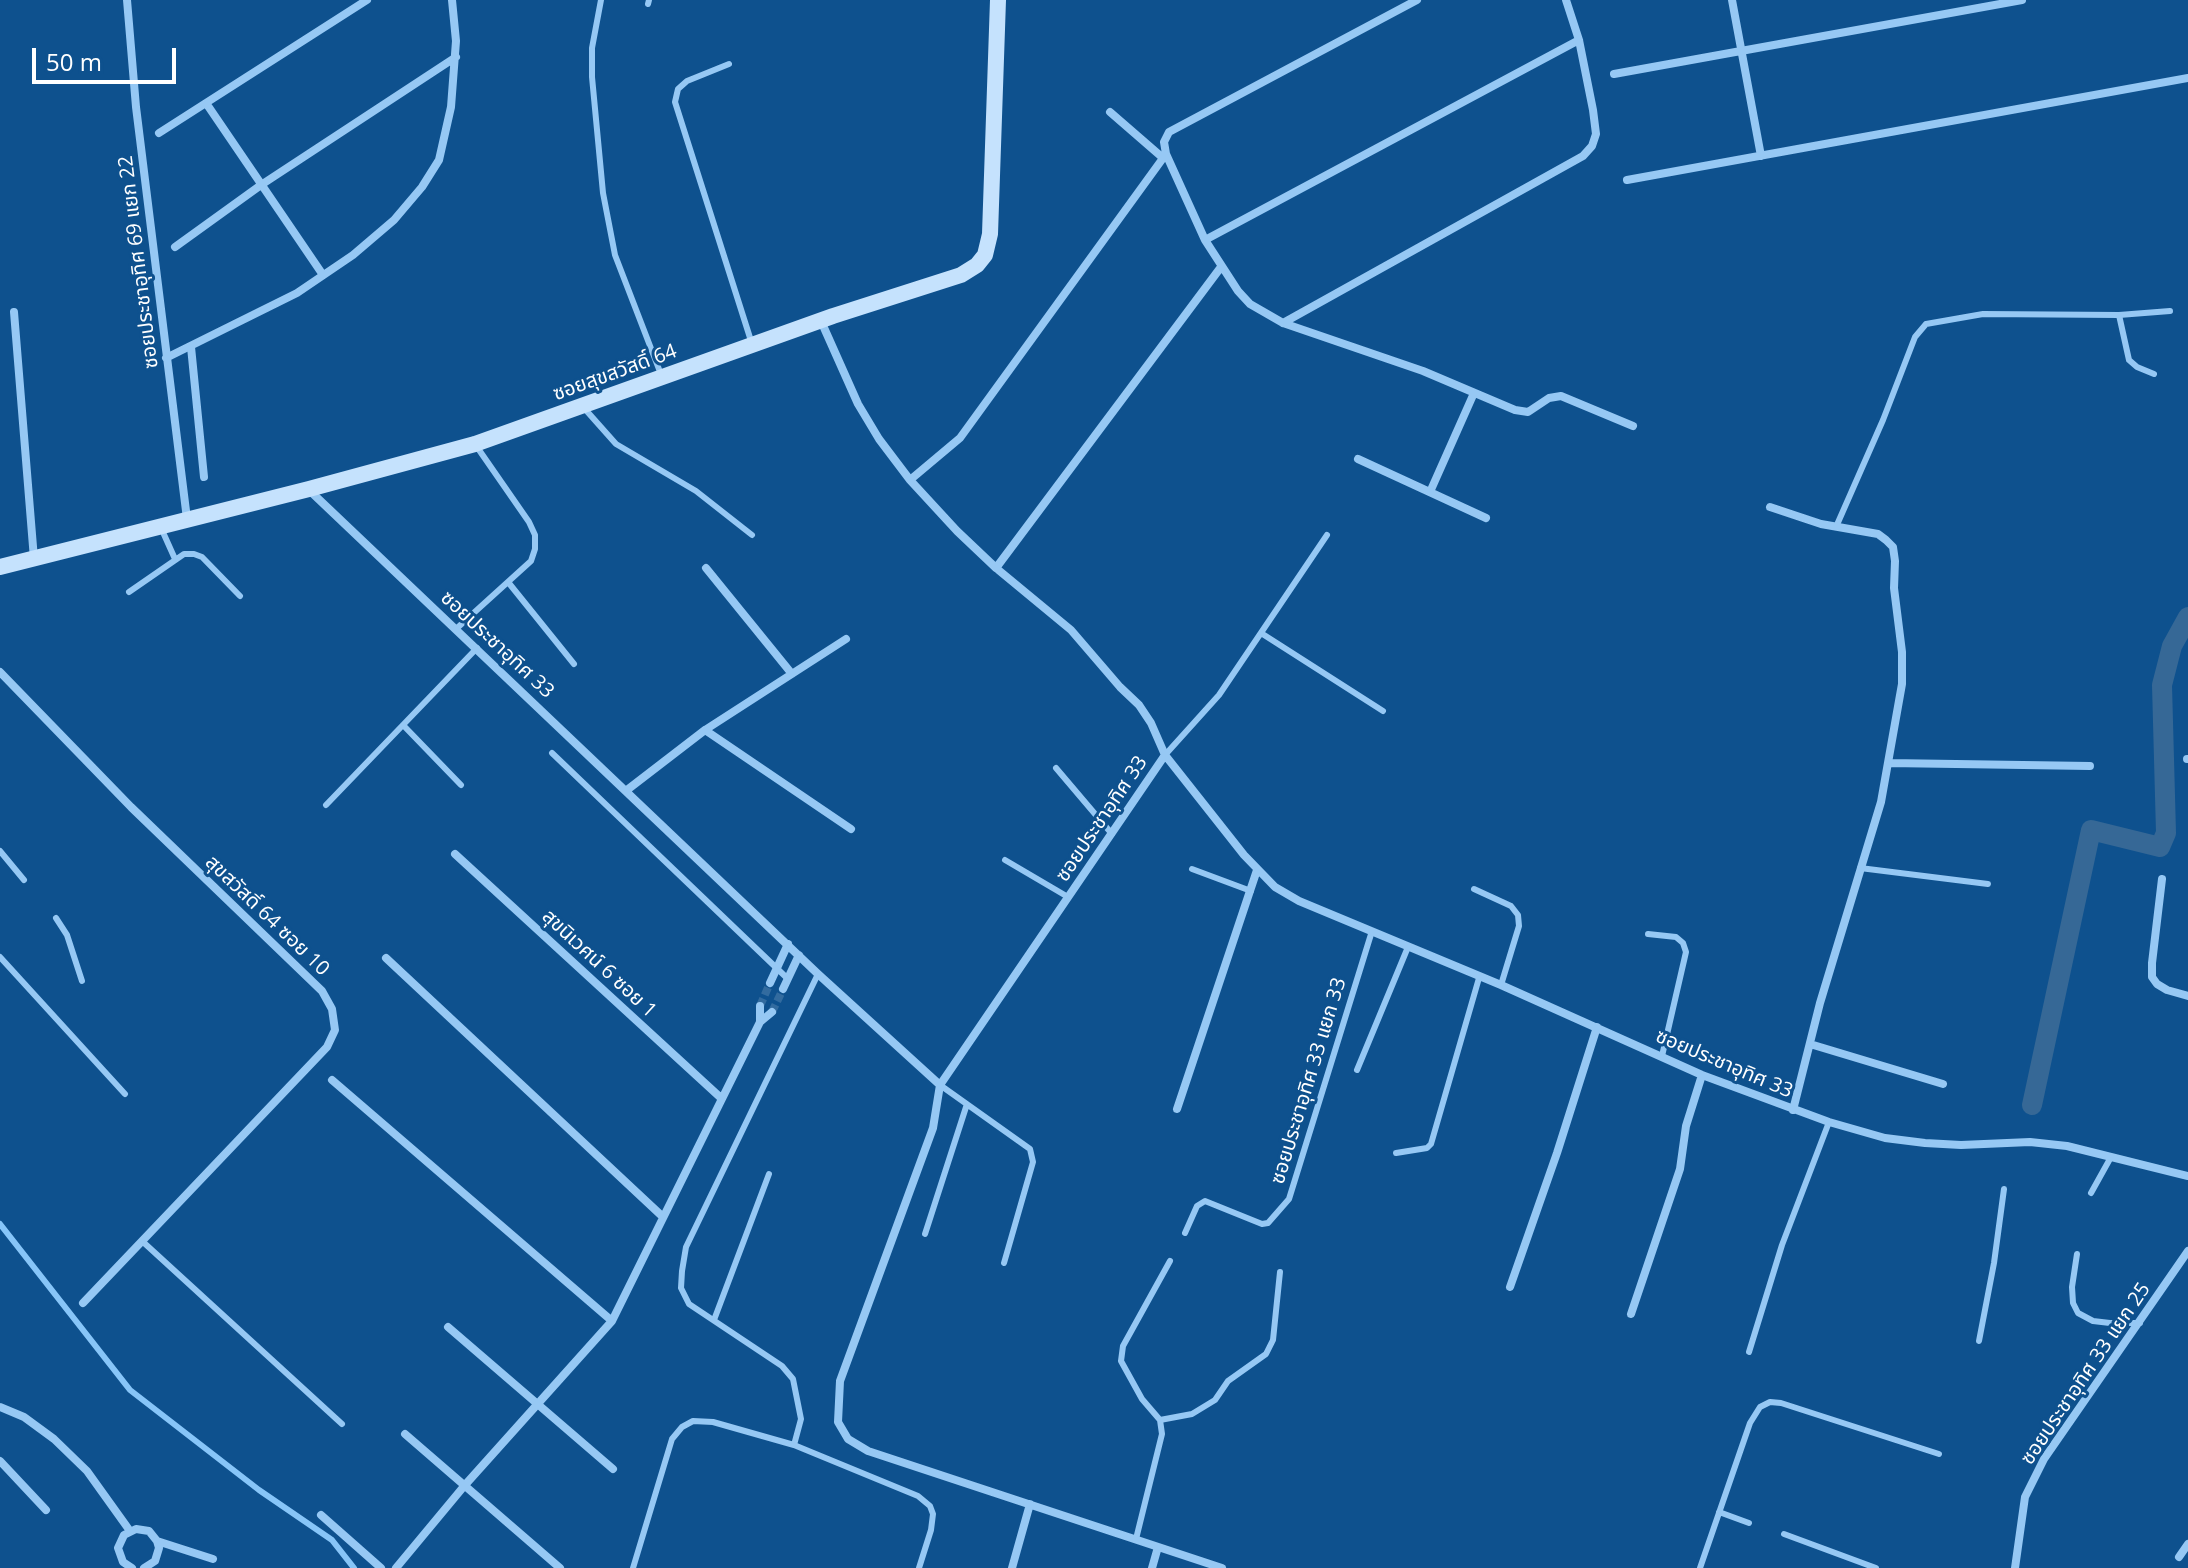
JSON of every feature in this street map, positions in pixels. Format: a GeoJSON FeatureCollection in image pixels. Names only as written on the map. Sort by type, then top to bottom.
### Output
{"type":"FeatureCollection","features":[{"type":"Feature","properties":{"kind":"street","name":"ซอยประชาอุทิศ 69 แยก 22"},"geometry":{"type":"LineString","coordinates":[[127,0],[136,107],[187,519]]}},
{"type":"Feature","properties":{"kind":"street"},"geometry":{"type":"LineString","coordinates":[[159,133],[367,0]]}},
{"type":"Feature","properties":{"kind":"street"},"geometry":{"type":"LineString","coordinates":[[166,358],[297,293],[353,255],[394,220],[439,160],[451,107],[456,57],[452,0]]}},
{"type":"Feature","properties":{"kind":"street","name":"ซอยสุขสวัสดิ์ 64"},"geometry":{"type":"LineString","coordinates":[[0,567],[475,444],[821,321],[961,275],[977,265],[985,255],[990,234],[998,0]]}},
{"type":"Feature","properties":{"kind":"street"},"geometry":{"type":"LineString","coordinates":[[910,480],[960,438],[1164,156],[1164,142],[1169,132],[1417,0]]}},
{"type":"Feature","properties":{"kind":"street"},"geometry":{"type":"LineString","coordinates":[[1283,323],[1583,156],[1592,146],[1596,134],[1579,40],[1566,0]]}},
{"type":"Feature","properties":{"kind":"street"},"geometry":{"type":"LineString","coordinates":[[1732,0],[1761,156]]}},
{"type":"Feature","properties":{"kind":"street"},"geometry":{"type":"LineString","coordinates":[[1614,74],[2022,0]]}},
{"type":"Feature","properties":{"kind":"street"},"geometry":{"type":"LineString","coordinates":[[1205,240],[1579,40]]}},
{"type":"Feature","properties":{"kind":"street"},"geometry":{"type":"LineString","coordinates":[[175,247],[261,185],[456,57]]}},
{"type":"Feature","properties":{"kind":"street"},"geometry":{"type":"LineString","coordinates":[[1627,180],[2188,78]]}},
{"type":"Feature","properties":{"kind":"street"},"geometry":{"type":"LineString","coordinates":[[206,103],[323,275]]}},
{"type":"Feature","properties":{"kind":"street"},"geometry":{"type":"LineString","coordinates":[[1110,112],[1164,156],[1205,240],[1221,267],[1250,304],[1283,323],[1423,371],[1515,410],[1528,412],[1549,398],[1561,396],[1633,426]]}},
{"type":"Feature","properties":{"kind":"street"},"geometry":{"type":"LineString","coordinates":[[996,568],[1221,267]]}},
{"type":"Feature","properties":{"kind":"street"},"geometry":{"type":"LineString","coordinates":[[14,312],[34,559]]}},
{"type":"Feature","properties":{"kind":"street"},"geometry":{"type":"LineString","coordinates":[[821,321],[858,404],[879,439],[910,480],[996,568],[1071,630],[1139,705],[1165,755]]}},
{"type":"Feature","properties":{"kind":"street"},"geometry":{"type":"LineString","coordinates":[[191,347],[204,477]]}},
{"type":"Feature","properties":{"kind":"street"},"geometry":{"type":"LineString","coordinates":[[1430,492],[1474,393]]}},
{"type":"Feature","properties":{"kind":"street"},"geometry":{"type":"LineString","coordinates":[[1358,459],[1486,518]]}},
{"type":"Feature","properties":{"kind":"street","name":"ซอยประชาอุทิศ 33"},"geometry":{"type":"LineString","coordinates":[[309,489],[818,974],[940,1085],[1165,755],[1257,870],[1275,887],[1299,901],[1501,985],[1702,1075],[1793,1110],[1885,1138],[1925,1143],[2030,1142],[2067,1146],[2188,1176]]}},
{"type":"Feature","properties":{"kind":"street"},"geometry":{"type":"LineString","coordinates":[[1770,507],[1836,527],[1878,534],[1893,547],[1902,673],[1881,802],[1793,1110]]}},
{"type":"Feature","properties":{"kind":"street"},"geometry":{"type":"LineString","coordinates":[[706,568],[792,674]]}},
{"type":"Feature","properties":{"kind":"street"},"geometry":{"type":"LineString","coordinates":[[627,790],[705,730],[846,639]]}},
{"type":"Feature","properties":{"kind":"street","name":"สุขสวัสดิ์ 64 ซอย 10"},"geometry":{"type":"LineString","coordinates":[[0,672],[131,807],[322,991],[332,1009],[335,1030],[327,1047],[83,1303]]}},
{"type":"Feature","properties":{"kind":"street"},"geometry":{"type":"LineString","coordinates":[[705,730],[851,829]]}},
{"type":"Feature","properties":{"kind":"street"},"geometry":{"type":"LineString","coordinates":[[1889,763],[2090,766]]}},
{"type":"Feature","properties":{"kind":"street","name":"สุขนิเวศน์ 6 ซอย 1"},"geometry":{"type":"LineString","coordinates":[[455,854],[721,1098]]}},
{"type":"Feature","properties":{"kind":"street"},"geometry":{"type":"LineString","coordinates":[[1177,1109],[1257,870]]}},
{"type":"Feature","properties":{"kind":"street"},"geometry":{"type":"LineString","coordinates":[[2162,879],[2152,977],[2167,990],[2188,996]]}},
{"type":"Feature","properties":{"kind":"street"},"geometry":{"type":"LineString","coordinates":[[770,983],[788,944]]}},
{"type":"Feature","properties":{"kind":"street"},"geometry":{"type":"LineString","coordinates":[[783,989],[799,955]]}},
{"type":"Feature","properties":{"kind":"street"},"geometry":{"type":"LineString","coordinates":[[386,958],[663,1217]]}},
{"type":"Feature","properties":{"kind":"street"},"geometry":{"type":"LineString","coordinates":[[760,1006],[760,1022]]}},
{"type":"Feature","properties":{"kind":"street"},"geometry":{"type":"LineString","coordinates":[[396,1568],[465,1485],[612,1321],[760,1022],[772,1012]]}},
{"type":"Feature","properties":{"kind":"street"},"geometry":{"type":"LineString","coordinates":[[1510,1287],[1597,1027]]}},
{"type":"Feature","properties":{"kind":"street"},"geometry":{"type":"LineString","coordinates":[[1810,1044],[1943,1084]]}},
{"type":"Feature","properties":{"kind":"street"},"geometry":{"type":"LineString","coordinates":[[1631,1314],[1680,1169],[1686,1126],[1702,1075]]}},
{"type":"Feature","properties":{"kind":"street"},"geometry":{"type":"LineString","coordinates":[[332,1080],[612,1321]]}},
{"type":"Feature","properties":{"kind":"street"},"geometry":{"type":"LineString","coordinates":[[940,1085],[933,1128],[840,1381],[838,1422],[848,1439],[868,1451],[1222,1568]]}},
{"type":"Feature","properties":{"kind":"street","name":"ซอยประชาอุทิศ 33 แยก 25"},"geometry":{"type":"LineString","coordinates":[[2015,1568],[2025,1497],[2044,1459],[2188,1251]]}},
{"type":"Feature","properties":{"kind":"street"},"geometry":{"type":"LineString","coordinates":[[448,1327],[613,1469]]}},
{"type":"Feature","properties":{"kind":"street"},"geometry":{"type":"LineString","coordinates":[[0,1407],[24,1417],[54,1439],[87,1471],[130,1531]]}},
{"type":"Feature","properties":{"kind":"street"},"geometry":{"type":"LineString","coordinates":[[405,1434],[560,1568]]}},
{"type":"Feature","properties":{"kind":"street"},"geometry":{"type":"LineString","coordinates":[[0,1461],[46,1510]]}},
{"type":"Feature","properties":{"kind":"street"},"geometry":{"type":"LineString","coordinates":[[1012,1568],[1030,1504]]}},
{"type":"Feature","properties":{"kind":"street"},"geometry":{"type":"LineString","coordinates":[[321,1515],[381,1568]]}},
{"type":"Feature","properties":{"kind":"street"},"geometry":{"type":"LineString","coordinates":[[130,1568],[123,1562],[118,1548],[124,1535],[142,1529],[149,1531],[157,1541],[213,1559]]}},
{"type":"Feature","properties":{"kind":"street"},"geometry":{"type":"LineString","coordinates":[[144,1568],[158,1555],[157,1541]]}},
{"type":"Feature","properties":{"kind":"street"},"geometry":{"type":"LineString","coordinates":[[2179,1557],[2188,1544]]}},
{"type":"Feature","properties":{"kind":"street"},"geometry":{"type":"LineString","coordinates":[[1152,1568],[1158,1547]]}},
{"type":"Feature","properties":{"kind":"lane"},"geometry":{"type":"LineString","coordinates":[[601,0],[592,48],[592,77],[603,193],[615,255],[662,378]]}},
{"type":"Feature","properties":{"kind":"lane"},"geometry":{"type":"LineString","coordinates":[[729,64],[687,81],[678,89],[675,102],[752,345]]}},
{"type":"Feature","properties":{"kind":"lane"},"geometry":{"type":"LineString","coordinates":[[1836,527],[1915,337],[1926,324],[1983,314],[2119,315],[2170,311]]}},
{"type":"Feature","properties":{"kind":"lane"},"geometry":{"type":"LineString","coordinates":[[2119,315],[2129,360],[2154,374]]}},
{"type":"Feature","properties":{"kind":"lane"},"geometry":{"type":"LineString","coordinates":[[582,406],[616,444],[696,491],[752,535]]}},
{"type":"Feature","properties":{"kind":"lane"},"geometry":{"type":"LineString","coordinates":[[456,629],[531,561],[535,535],[475,444]]}},
{"type":"Feature","properties":{"kind":"lane"},"geometry":{"type":"LineString","coordinates":[[160,526],[175,559]]}},
{"type":"Feature","properties":{"kind":"lane"},"geometry":{"type":"LineString","coordinates":[[1165,755],[1212,704],[1327,535]]}},
{"type":"Feature","properties":{"kind":"lane"},"geometry":{"type":"LineString","coordinates":[[129,592],[184,554],[202,557],[240,596]]}},
{"type":"Feature","properties":{"kind":"lane"},"geometry":{"type":"LineString","coordinates":[[508,582],[574,664]]}},
{"type":"Feature","properties":{"kind":"lane"},"geometry":{"type":"LineString","coordinates":[[1261,633],[1383,711]]}},
{"type":"Feature","properties":{"kind":"lane"},"geometry":{"type":"LineString","coordinates":[[326,805],[477,648]]}},
{"type":"Feature","properties":{"kind":"lane"},"geometry":{"type":"LineString","coordinates":[[403,725],[461,785]]}},
{"type":"Feature","properties":{"kind":"lane"},"geometry":{"type":"LineString","coordinates":[[552,753],[788,979]]}},
{"type":"Feature","properties":{"kind":"lane"},"geometry":{"type":"LineString","coordinates":[[1056,768],[1112,834]]}},
{"type":"Feature","properties":{"kind":"lane"},"geometry":{"type":"LineString","coordinates":[[0,851],[24,880]]}},
{"type":"Feature","properties":{"kind":"lane"},"geometry":{"type":"LineString","coordinates":[[1005,860],[1068,897]]}},
{"type":"Feature","properties":{"kind":"lane"},"geometry":{"type":"LineString","coordinates":[[1860,868],[1988,884]]}},
{"type":"Feature","properties":{"kind":"lane"},"geometry":{"type":"LineString","coordinates":[[1192,869],[1251,891]]}},
{"type":"Feature","properties":{"kind":"lane"},"geometry":{"type":"LineString","coordinates":[[1474,889],[1511,906],[1518,915],[1519,926],[1501,985]]}},
{"type":"Feature","properties":{"kind":"lane"},"geometry":{"type":"LineString","coordinates":[[56,918],[67,935],[82,981]]}},
{"type":"Feature","properties":{"kind":"lane","name":"ซอยประชาอุทิศ 33 แยก 33"},"geometry":{"type":"LineString","coordinates":[[1185,1233],[1197,1206],[1205,1201],[1262,1224],[1268,1223],[1289,1199],[1372,931]]}},
{"type":"Feature","properties":{"kind":"lane"},"geometry":{"type":"LineString","coordinates":[[1648,934],[1676,937],[1683,943],[1686,952],[1662,1056]]}},
{"type":"Feature","properties":{"kind":"lane"},"geometry":{"type":"LineString","coordinates":[[1357,1070],[1408,947]]}},
{"type":"Feature","properties":{"kind":"lane"},"geometry":{"type":"LineString","coordinates":[[0,957],[125,1094]]}},
{"type":"Feature","properties":{"kind":"lane"},"geometry":{"type":"LineString","coordinates":[[794,1445],[801,1419],[793,1379],[782,1366],[689,1304],[681,1288],[686,1247],[818,974]]}},
{"type":"Feature","properties":{"kind":"lane"},"geometry":{"type":"LineString","coordinates":[[1396,1153],[1427,1148],[1431,1144],[1479,978]]}},
{"type":"Feature","properties":{"kind":"lane"},"geometry":{"type":"LineString","coordinates":[[940,1085],[1030,1149],[1033,1162],[1004,1263]]}},
{"type":"Feature","properties":{"kind":"lane"},"geometry":{"type":"LineString","coordinates":[[925,1234],[967,1104]]}},
{"type":"Feature","properties":{"kind":"lane"},"geometry":{"type":"LineString","coordinates":[[1749,1352],[1782,1245],[1829,1122]]}},
{"type":"Feature","properties":{"kind":"lane"},"geometry":{"type":"LineString","coordinates":[[2004,1143],[2004,1153]]}},
{"type":"Feature","properties":{"kind":"lane"},"geometry":{"type":"LineString","coordinates":[[2091,1193],[2111,1157]]}},
{"type":"Feature","properties":{"kind":"lane"},"geometry":{"type":"LineString","coordinates":[[714,1320],[769,1174]]}},
{"type":"Feature","properties":{"kind":"lane"},"geometry":{"type":"LineString","coordinates":[[1979,1341],[2004,1189]]}},
{"type":"Feature","properties":{"kind":"lane"},"geometry":{"type":"LineString","coordinates":[[142,1241],[342,1424]]}},
{"type":"Feature","properties":{"kind":"lane"},"geometry":{"type":"LineString","coordinates":[[2077,1254],[2072,1287],[2073,1303],[2078,1313],[2093,1321],[2140,1323]]}},
{"type":"Feature","properties":{"kind":"lane"},"geometry":{"type":"LineString","coordinates":[[1136,1539],[1162,1434],[1160,1420],[1142,1399],[1121,1361],[1123,1346],[1170,1261]]}},
{"type":"Feature","properties":{"kind":"lane"},"geometry":{"type":"LineString","coordinates":[[1160,1420],[1192,1414],[1215,1400],[1228,1381],[1266,1354],[1273,1340],[1280,1272]]}},
{"type":"Feature","properties":{"kind":"lane"},"geometry":{"type":"LineString","coordinates":[[1700,1568],[1750,1423],[1760,1407],[1770,1402],[1939,1454]]}},
{"type":"Feature","properties":{"kind":"lane"},"geometry":{"type":"LineString","coordinates":[[633,1568],[672,1439],[682,1427],[693,1421],[713,1422],[794,1445],[918,1496],[930,1506],[933,1514],[919,1568]]}},
{"type":"Feature","properties":{"kind":"lane"},"geometry":{"type":"LineString","coordinates":[[1719,1512],[1749,1523]]}},
{"type":"Feature","properties":{"kind":"lane"},"geometry":{"type":"LineString","coordinates":[[1784,1534],[1860,1565],[1876,1568]]}},
{"type":"Feature","properties":{"kind":"waterway"},"geometry":{"type":"LineString","coordinates":[[2032,1105],[2091,830],[2160,847],[2166,833],[2162,685],[2172,646],[2188,617]]}},
{"type":"Feature","properties":{"kind":"waterway"},"geometry":{"type":"LineString","coordinates":[[0,1224],[130,1390],[259,1490],[332,1540],[354,1568]]}},
{"type":"Feature","properties":{"kind":"tunnel"},"geometry":{"type":"LineString","coordinates":[[760,1006],[770,983]]}},
{"type":"Feature","properties":{"kind":"tunnel"},"geometry":{"type":"LineString","coordinates":[[772,1012],[783,989]]}}]}
